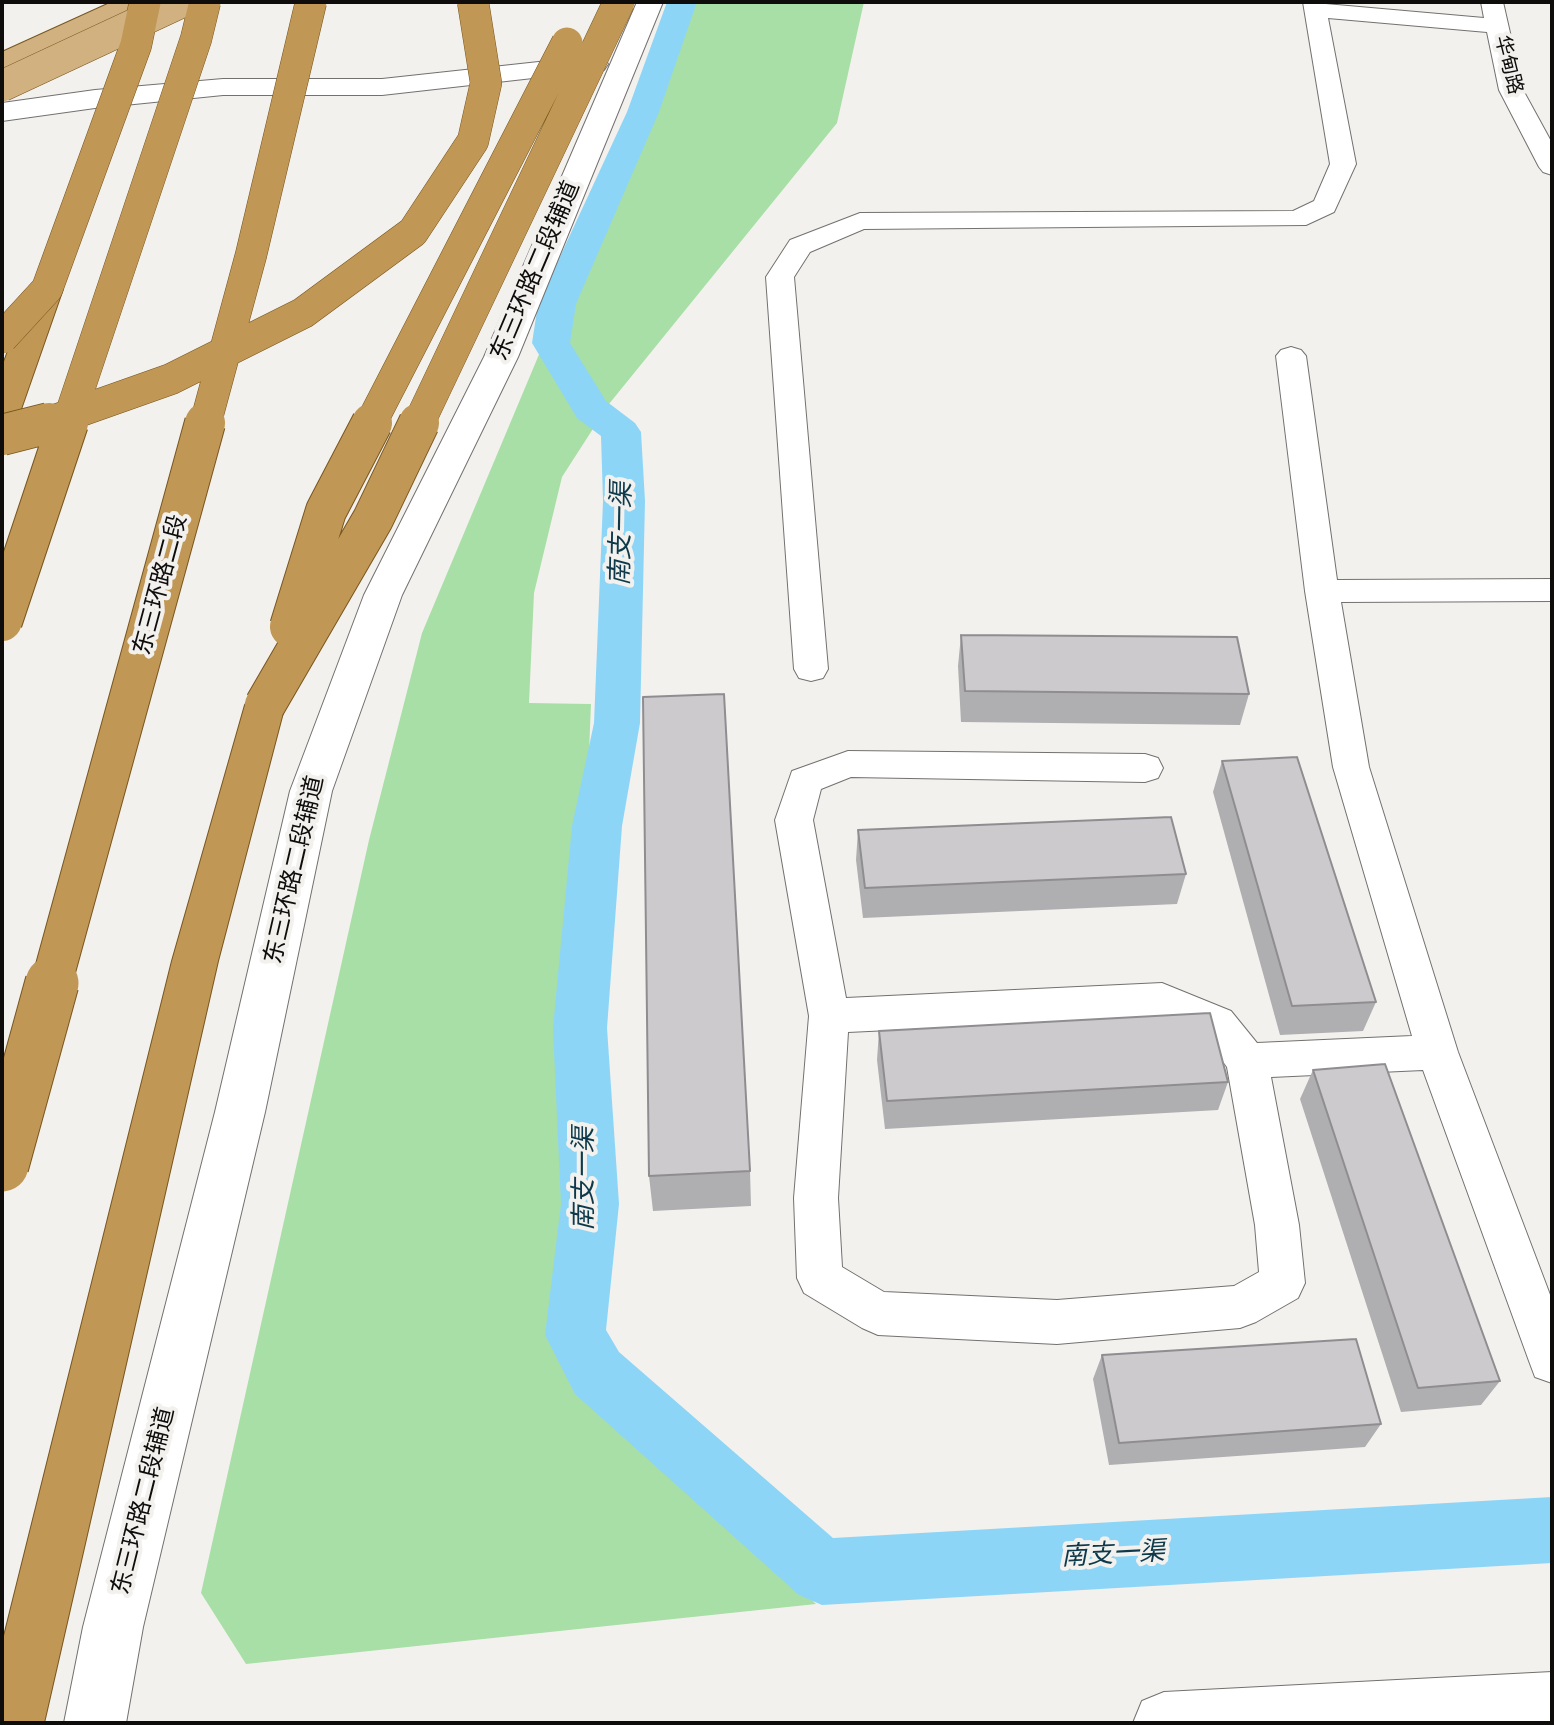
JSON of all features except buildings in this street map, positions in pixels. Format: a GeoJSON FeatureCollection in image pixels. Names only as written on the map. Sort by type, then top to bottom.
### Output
{"type":"FeatureCollection","features":[{"type":"Feature","properties":{"kind":"highway"},"geometry":{"type":"LineString","coordinates":[[2,415],[136,45],[145,2]]}},
{"type":"Feature","properties":{"kind":"highway"},"geometry":{"type":"LineString","coordinates":[[2,621],[191,54],[205,2]]}},
{"type":"Feature","properties":{"kind":"highway","name":"东三环路二段"},"geometry":{"type":"LineString","coordinates":[[2,1165],[251,255],[311,2]]}},
{"type":"Feature","properties":{"kind":"highway"},"geometry":{"type":"LineString","coordinates":[[2,435],[70,417],[184,373],[303,313],[413,232],[473,141],[486,83],[473,2]]}},
{"type":"Feature","properties":{"kind":"highway"},"geometry":{"type":"LineString","coordinates":[[13,1723],[195,961],[265,705],[326,511],[588,2]]}},
{"type":"Feature","properties":{"kind":"highway"},"geometry":{"type":"LineString","coordinates":[[265,705],[373,519],[619,2]]}},
{"type":"Feature","properties":{"kind":"highway"},"geometry":{"type":"LineString","coordinates":[[2,338],[47,289]]}},
{"type":"Feature","properties":{"kind":"main road"},"geometry":{"type":"LineString","coordinates":[[2,62],[134,2]]}},
{"type":"Feature","properties":{"kind":"main road"},"geometry":{"type":"LineString","coordinates":[[2,86],[182,2]]}},
{"type":"Feature","properties":{"kind":"main road","name":"东三环路二段辅道"},"geometry":{"type":"LineString","coordinates":[[95,1723],[113,1627],[236,1127],[311,791],[383,595],[501,357],[650,2]]}},
{"type":"Feature","properties":{"kind":"main road"},"geometry":{"type":"LineString","coordinates":[[2,112],[223,87],[382,87],[625,61]]}},
{"type":"Feature","properties":{"kind":"main road"},"geometry":{"type":"LineString","coordinates":[[2,133],[68,103]]}},
{"type":"Feature","properties":{"kind":"main road"},"geometry":{"type":"LineString","coordinates":[[1164,1723],[1552,1703]]}},
{"type":"Feature","properties":{"kind":"street"},"geometry":{"type":"LineString","coordinates":[[811,669],[780,277],[800,246],[860,221],[1297,219],[1325,206],[1343,164],[1314,6],[1495,14]]}},
{"type":"Feature","properties":{"kind":"street","name":"华甸路"},"geometry":{"type":"LineString","coordinates":[[1495,14],[1511,90],[1552,166]]}},
{"type":"Feature","properties":{"kind":"street"},"geometry":{"type":"LineString","coordinates":[[1291,356],[1322,591],[1351,767],[1437,1052],[1552,1361]]}},
{"type":"Feature","properties":{"kind":"street"},"geometry":{"type":"LineString","coordinates":[[1322,591],[1552,590]]}},
{"type":"Feature","properties":{"kind":"street"},"geometry":{"type":"LineString","coordinates":[[829,1016],[1162,1000],[1217,1023],[1247,1061],[1277,1225],[1282,1283],[1240,1307],[1057,1322],[878,1313],[820,1278],[816,1198],[829,1016],[794,820],[805,781],[848,764],[1145,768]]}},
{"type":"Feature","properties":{"kind":"street"},"geometry":{"type":"LineString","coordinates":[[1247,1061],[1437,1052]]}},
{"type":"Feature","properties":{"kind":"green space"},"geometry":{"type":"Polygon","coordinates":[[[681,2],[864,2],[837,123],[609,404],[562,477],[534,593],[529,703],[591,704],[564,1357],[816,1604],[246,1664],[201,1593],[369,840],[422,633],[648,95],[681,2]]]}},
{"type":"Feature","properties":{"kind":"waterway","name":"南支一渠"},"geometry":{"type":"LineString","coordinates":[[682,2],[643,112],[557,304],[551,343],[591,409],[621,432],[624,501],[617,723],[597,826],[580,1028],[590,1204],[575,1335],[597,1373],[822,1572],[1552,1530]]}}]}
